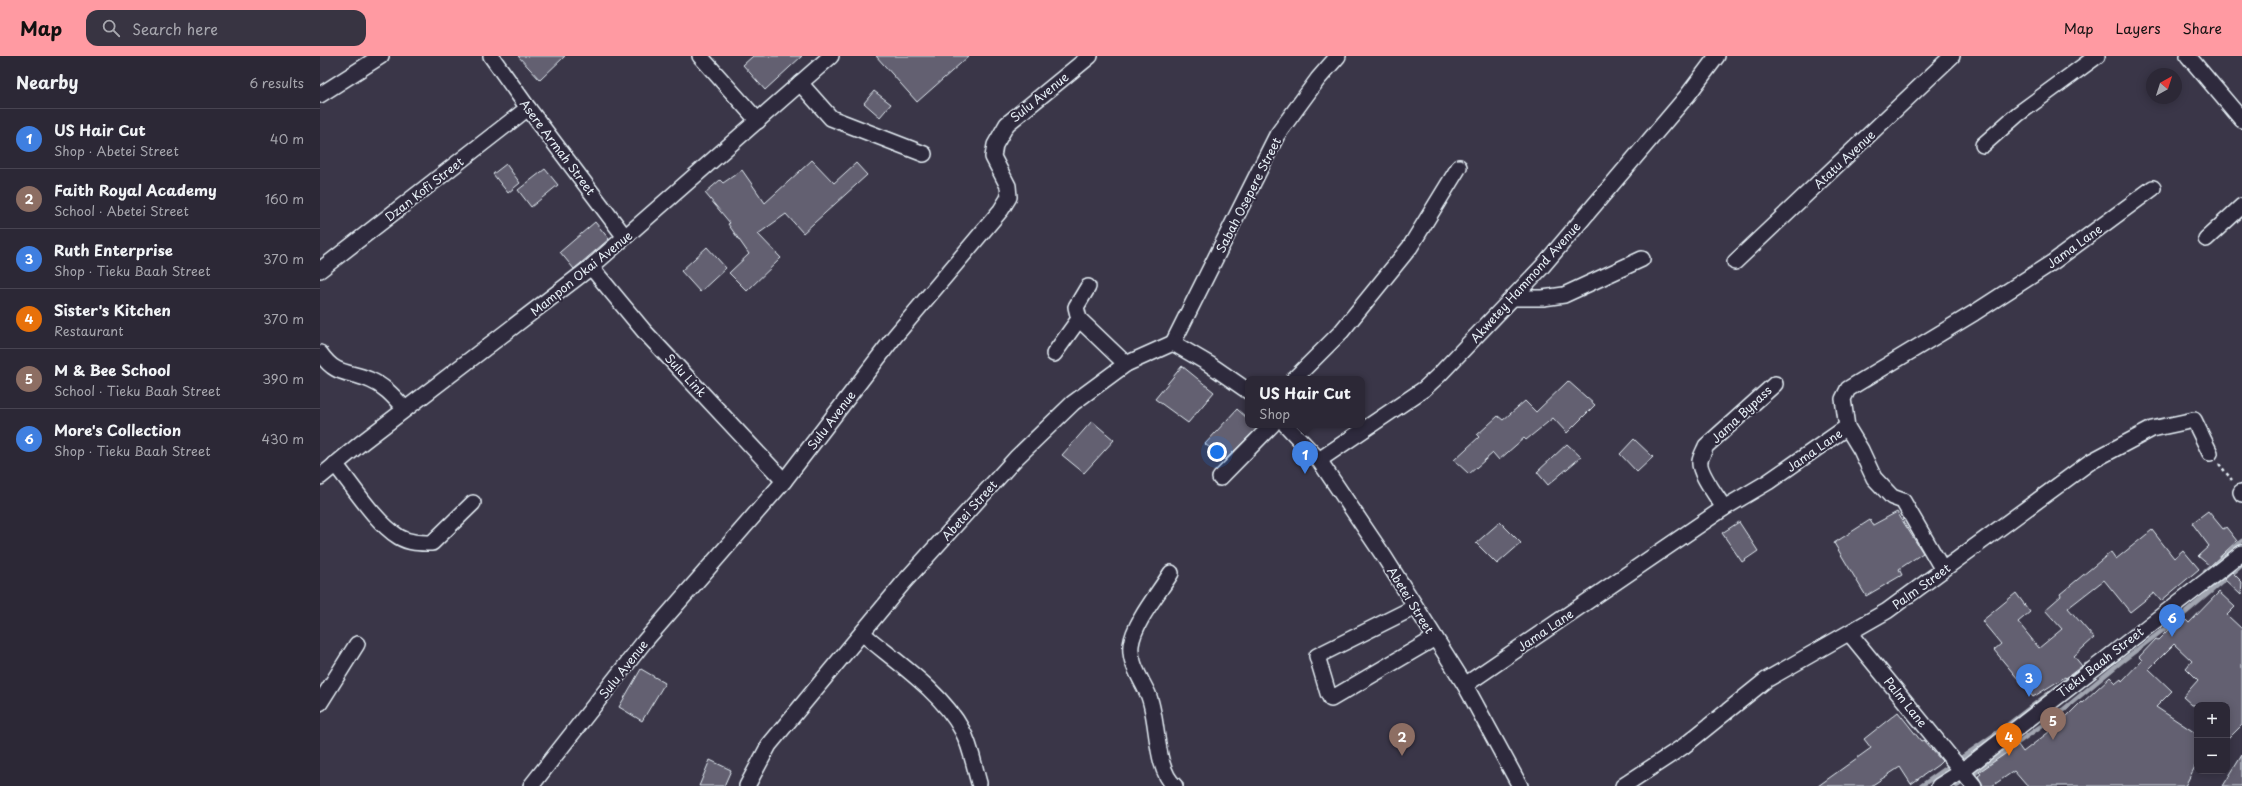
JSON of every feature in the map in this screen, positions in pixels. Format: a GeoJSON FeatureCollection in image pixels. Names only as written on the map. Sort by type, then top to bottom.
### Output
{"type":"FeatureCollection","features":[{"type":"Feature","properties":{"kind":"street"},"geometry":{"type":"LineString","coordinates":[[320,95],[381,56]]}},
{"type":"Feature","properties":{"kind":"street","name":"Asere Armah Street"},"geometry":{"type":"LineString","coordinates":[[491,56],[528,108],[625,237]]}},
{"type":"Feature","properties":{"kind":"street"},"geometry":{"type":"LineString","coordinates":[[700,56],[758,120]]}},
{"type":"Feature","properties":{"kind":"street","name":"Mampon Okai Avenue"},"geometry":{"type":"LineString","coordinates":[[320,477],[405,409],[591,267],[831,56]]}},
{"type":"Feature","properties":{"kind":"street","name":"Sulu Avenue"},"geometry":{"type":"LineString","coordinates":[[531,786],[644,642],[784,481],[895,336],[1001,210],[1009,197],[1008,186],[993,157],[994,145],[1007,124],[1090,56]]}},
{"type":"Feature","properties":{"kind":"street","name":"Sabah Osepere Street"},"geometry":{"type":"LineString","coordinates":[[1174,343],[1277,135],[1318,79],[1338,56]]}},
{"type":"Feature","properties":{"kind":"street","name":"Akwetey Hammond Avenue"},"geometry":{"type":"LineString","coordinates":[[1319,460],[1424,388],[1439,375],[1541,268],[1687,96],[1717,56]]}},
{"type":"Feature","properties":{"kind":"street","name":"Atatu Avenue"},"geometry":{"type":"LineString","coordinates":[[1735,262],[1952,56]]}},
{"type":"Feature","properties":{"kind":"street"},"geometry":{"type":"LineString","coordinates":[[1983,145],[2018,114],[2098,56]]}},
{"type":"Feature","properties":{"kind":"street"},"geometry":{"type":"LineString","coordinates":[[2188,56],[2242,120]]}},
{"type":"Feature","properties":{"kind":"street"},"geometry":{"type":"LineString","coordinates":[[800,84],[823,112],[831,118],[924,154]]}},
{"type":"Feature","properties":{"kind":"street","name":"Dzan Kofi Street"},"geometry":{"type":"LineString","coordinates":[[320,270],[528,108]]}},
{"type":"Feature","properties":{"kind":"street"},"geometry":{"type":"LineString","coordinates":[[1297,376],[1346,326],[1410,248],[1459,167]]}},
{"type":"Feature","properties":{"kind":"street","name":"Jama Lane"},"geometry":{"type":"LineString","coordinates":[[1465,685],[1724,508],[1768,482],[1847,427],[1843,399],[1848,389],[1974,314],[2053,262],[2153,188]]}},
{"type":"Feature","properties":{"kind":"street"},"geometry":{"type":"LineString","coordinates":[[2206,239],[2242,206]]}},
{"type":"Feature","properties":{"kind":"street"},"geometry":{"type":"LineString","coordinates":[[1513,298],[1543,298],[1564,295],[1642,259]]}},
{"type":"Feature","properties":{"kind":"street","name":"Sulu Link"},"geometry":{"type":"LineString","coordinates":[[591,267],[644,331],[784,481]]}},
{"type":"Feature","properties":{"kind":"street"},"geometry":{"type":"LineString","coordinates":[[1088,287],[1076,307],[1079,319],[1126,364]]}},
{"type":"Feature","properties":{"kind":"street"},"geometry":{"type":"LineString","coordinates":[[1054,354],[1079,319]]}},
{"type":"Feature","properties":{"kind":"street"},"geometry":{"type":"LineString","coordinates":[[1174,343],[1210,364],[1245,389]]}},
{"type":"Feature","properties":{"kind":"street","name":"Abetei Street"},"geometry":{"type":"LineString","coordinates":[[747,786],[769,745],[904,582],[1016,458],[1073,403],[1126,364],[1174,343]]}},
{"type":"Feature","properties":{"kind":"street"},"geometry":{"type":"LineString","coordinates":[[320,353],[326,362],[340,372],[369,380],[388,390],[405,409]]}},
{"type":"Feature","properties":{"kind":"street","name":"Jama Bypass"},"geometry":{"type":"LineString","coordinates":[[1724,508],[1701,470],[1700,462],[1702,455],[1706,446],[1775,384]]}},
{"type":"Feature","properties":{"kind":"street","name":"Palm Street"},"geometry":{"type":"LineString","coordinates":[[1623,786],[1684,746],[1766,680],[1850,634],[1887,611],[2090,462],[2152,429],[2194,420],[2210,452]]}},
{"type":"Feature","properties":{"kind":"street"},"geometry":{"type":"LineString","coordinates":[[1847,427],[1861,450],[1874,478],[1892,497],[1903,501],[1944,570]]}},
{"type":"Feature","properties":{"kind":"street"},"geometry":{"type":"LineString","coordinates":[[1220,478],[1269,428]]}},
{"type":"Feature","properties":{"kind":"street","name":"Abetei Street"},"geometry":{"type":"LineString","coordinates":[[1289,428],[1319,460],[1415,607],[1465,685],[1520,786]]}},
{"type":"Feature","properties":{"kind":"street"},"geometry":{"type":"LineString","coordinates":[[335,464],[380,520],[399,537],[415,543],[432,542],[473,503]]}},
{"type":"Feature","properties":{"kind":"street","name":"Tieku Baah Street"},"geometry":{"type":"LineString","coordinates":[[1939,786],[1960,772],[2242,553]]}},
{"type":"Feature","properties":{"kind":"street"},"geometry":{"type":"LineString","coordinates":[[1171,573],[1135,631],[1131,646],[1132,660],[1149,696],[1165,773],[1176,786]]}},
{"type":"Feature","properties":{"kind":"street"},"geometry":{"type":"LineString","coordinates":[[1415,607],[1317,656],[1328,693],[1332,699],[1435,638]]}},
{"type":"Feature","properties":{"kind":"street"},"geometry":{"type":"LineString","coordinates":[[862,633],[927,688],[955,717],[963,732],[979,783]]}},
{"type":"Feature","properties":{"kind":"street","name":"Palm Lane"},"geometry":{"type":"LineString","coordinates":[[1850,634],[1960,772],[1974,786]]}},
{"type":"Feature","properties":{"kind":"street"},"geometry":{"type":"LineString","coordinates":[[320,703],[357,644]]}},
{"type":"Feature","properties":{"kind":"path"},"geometry":{"type":"LineString","coordinates":[[2210,452],[2242,493]]}},
{"type":"Feature","properties":{"kind":"building"},"geometry":{"type":"Polygon","coordinates":[[[518,56],[565,56],[540,80],[518,56]]]}},
{"type":"Feature","properties":{"kind":"building"},"geometry":{"type":"Polygon","coordinates":[[[753,56],[802,56],[765,90],[743,65],[753,56]]]}},
{"type":"Feature","properties":{"kind":"building"},"geometry":{"type":"Polygon","coordinates":[[[876,56],[969,56],[917,102],[876,56]]]}},
{"type":"Feature","properties":{"kind":"building"},"geometry":{"type":"Polygon","coordinates":[[[874,91],[891,104],[880,117],[864,103],[874,91]]]}},
{"type":"Feature","properties":{"kind":"building"},"geometry":{"type":"Polygon","coordinates":[[[812,160],[834,183],[856,163],[867,175],[803,233],[786,214],[758,234],[781,258],[747,291],[729,273],[749,254],[728,224],[730,223],[705,193],[720,180],[723,183],[742,170],[765,203],[812,160]]]}},
{"type":"Feature","properties":{"kind":"building"},"geometry":{"type":"Polygon","coordinates":[[[506,164],[520,183],[508,193],[493,174],[506,164]]]}},
{"type":"Feature","properties":{"kind":"building"},"geometry":{"type":"Polygon","coordinates":[[[545,169],[558,185],[531,207],[518,190],[545,169]]]}},
{"type":"Feature","properties":{"kind":"building"},"geometry":{"type":"Polygon","coordinates":[[[595,222],[609,239],[574,269],[560,252],[595,222]]]}},
{"type":"Feature","properties":{"kind":"building"},"geometry":{"type":"Polygon","coordinates":[[[707,247],[726,268],[700,292],[681,271],[707,247]]]}},
{"type":"Feature","properties":{"kind":"building"},"geometry":{"type":"Polygon","coordinates":[[[1182,366],[1214,392],[1188,423],[1155,399],[1182,366]]]}},
{"type":"Feature","properties":{"kind":"building"},"geometry":{"type":"Polygon","coordinates":[[[1568,381],[1595,405],[1567,433],[1553,418],[1526,440],[1524,438],[1499,460],[1493,453],[1469,474],[1454,460],[1479,437],[1477,435],[1498,416],[1503,420],[1525,401],[1536,412],[1568,381]]]}},
{"type":"Feature","properties":{"kind":"building"},"geometry":{"type":"Polygon","coordinates":[[[1237,409],[1245,416],[1245,428],[1257,428],[1225,460],[1205,444],[1237,409]]]}},
{"type":"Feature","properties":{"kind":"building"},"geometry":{"type":"Polygon","coordinates":[[[1092,421],[1114,440],[1084,473],[1062,455],[1092,421]]]}},
{"type":"Feature","properties":{"kind":"building"},"geometry":{"type":"Polygon","coordinates":[[[1634,439],[1653,457],[1637,472],[1620,454],[1634,439]]]}},
{"type":"Feature","properties":{"kind":"building"},"geometry":{"type":"Polygon","coordinates":[[[1567,444],[1581,457],[1548,485],[1537,472],[1567,444]]]}},
{"type":"Feature","properties":{"kind":"building"},"geometry":{"type":"Polygon","coordinates":[[[2208,511],[2223,529],[2226,527],[2237,541],[2210,566],[2198,556],[2209,546],[2192,523],[2208,511]]]}},
{"type":"Feature","properties":{"kind":"building"},"geometry":{"type":"Polygon","coordinates":[[[1897,512],[1923,553],[1899,569],[1902,575],[1866,596],[1834,543],[1870,520],[1873,525],[1897,512]]]}},
{"type":"Feature","properties":{"kind":"building"},"geometry":{"type":"Polygon","coordinates":[[[1500,522],[1521,543],[1497,564],[1476,543],[1500,522]]]}},
{"type":"Feature","properties":{"kind":"building"},"geometry":{"type":"Polygon","coordinates":[[[1739,522],[1758,551],[1742,562],[1722,533],[1739,522]]]}},
{"type":"Feature","properties":{"kind":"building"},"geometry":{"type":"Polygon","coordinates":[[[2152,530],[2174,558],[2183,550],[2199,569],[2161,601],[2154,593],[2130,612],[2104,580],[2068,608],[2094,638],[2074,656],[2082,666],[2066,678],[2065,677],[2033,697],[1994,650],[2001,644],[1982,621],[2016,593],[2030,612],[2018,622],[2039,648],[2062,629],[2045,610],[2061,596],[2060,594],[2111,552],[2116,559],[2152,530]]]}},
{"type":"Feature","properties":{"kind":"building"},"geometry":{"type":"Polygon","coordinates":[[[2232,572],[2242,582],[2241,595],[2224,579],[2232,572]]]}},
{"type":"Feature","properties":{"kind":"building"},"geometry":{"type":"Polygon","coordinates":[[[2219,592],[2235,607],[2227,615],[2242,629],[2242,725],[2230,737],[2230,702],[2194,702],[2194,705],[2192,705],[2183,697],[2198,680],[2186,668],[2192,661],[2174,644],[2149,669],[2172,691],[2156,707],[2194,732],[2194,769],[2185,786],[2027,786],[2014,771],[1992,786],[1983,786],[1978,776],[1981,774],[1979,772],[2018,745],[2023,752],[2067,718],[2066,717],[2081,702],[2082,703],[2110,677],[2116,683],[2121,679],[2122,681],[2142,660],[2139,657],[2156,639],[2158,640],[2171,627],[2175,632],[2186,620],[2189,623],[2219,592]]]}},
{"type":"Feature","properties":{"kind":"building"},"geometry":{"type":"Polygon","coordinates":[[[641,669],[665,683],[642,721],[619,707],[641,669]]]}},
{"type":"Feature","properties":{"kind":"building"},"geometry":{"type":"Polygon","coordinates":[[[1898,712],[1921,741],[1923,740],[1942,761],[1938,765],[1911,784],[1900,767],[1871,786],[1818,786],[1871,748],[1864,739],[1898,712]]]}},
{"type":"Feature","properties":{"kind":"building"},"geometry":{"type":"Polygon","coordinates":[[[2242,755],[2242,786],[2223,786],[2242,755]]]}},
{"type":"Feature","properties":{"kind":"building"},"geometry":{"type":"Polygon","coordinates":[[[710,760],[731,770],[724,786],[699,786],[710,760]]]}},
{"type":"Feature","properties":{"kind":"waterway"},"geometry":{"type":"LineString","coordinates":[[2205,572],[2242,541]]}},
{"type":"Feature","properties":{"kind":"waterway"},"geometry":{"type":"LineString","coordinates":[[1957,786],[2058,714],[2121,662],[2184,614],[2242,565]]}},
{"type":"Feature","properties":{"kind":"waterway"},"geometry":{"type":"LineString","coordinates":[[1921,786],[2001,730],[2086,665]]}},
{"type":"Feature","properties":{"kind":"place","name":"US Hair Cut"},"geometry":{"type":"Point","coordinates":[1305,474]}},
{"type":"Feature","properties":{"kind":"place","name":"More's Collection"},"geometry":{"type":"Point","coordinates":[2172,637]}},
{"type":"Feature","properties":{"kind":"place","name":"Ruth Enterprise"},"geometry":{"type":"Point","coordinates":[2029,697]}},
{"type":"Feature","properties":{"kind":"place","name":"M & Bee School"},"geometry":{"type":"Point","coordinates":[2053,740]}},
{"type":"Feature","properties":{"kind":"place","name":"Faith Royal Academy"},"geometry":{"type":"Point","coordinates":[1402,756]}},
{"type":"Feature","properties":{"kind":"place","name":"Sister's Kitchen"},"geometry":{"type":"Point","coordinates":[2009,756]}}]}
